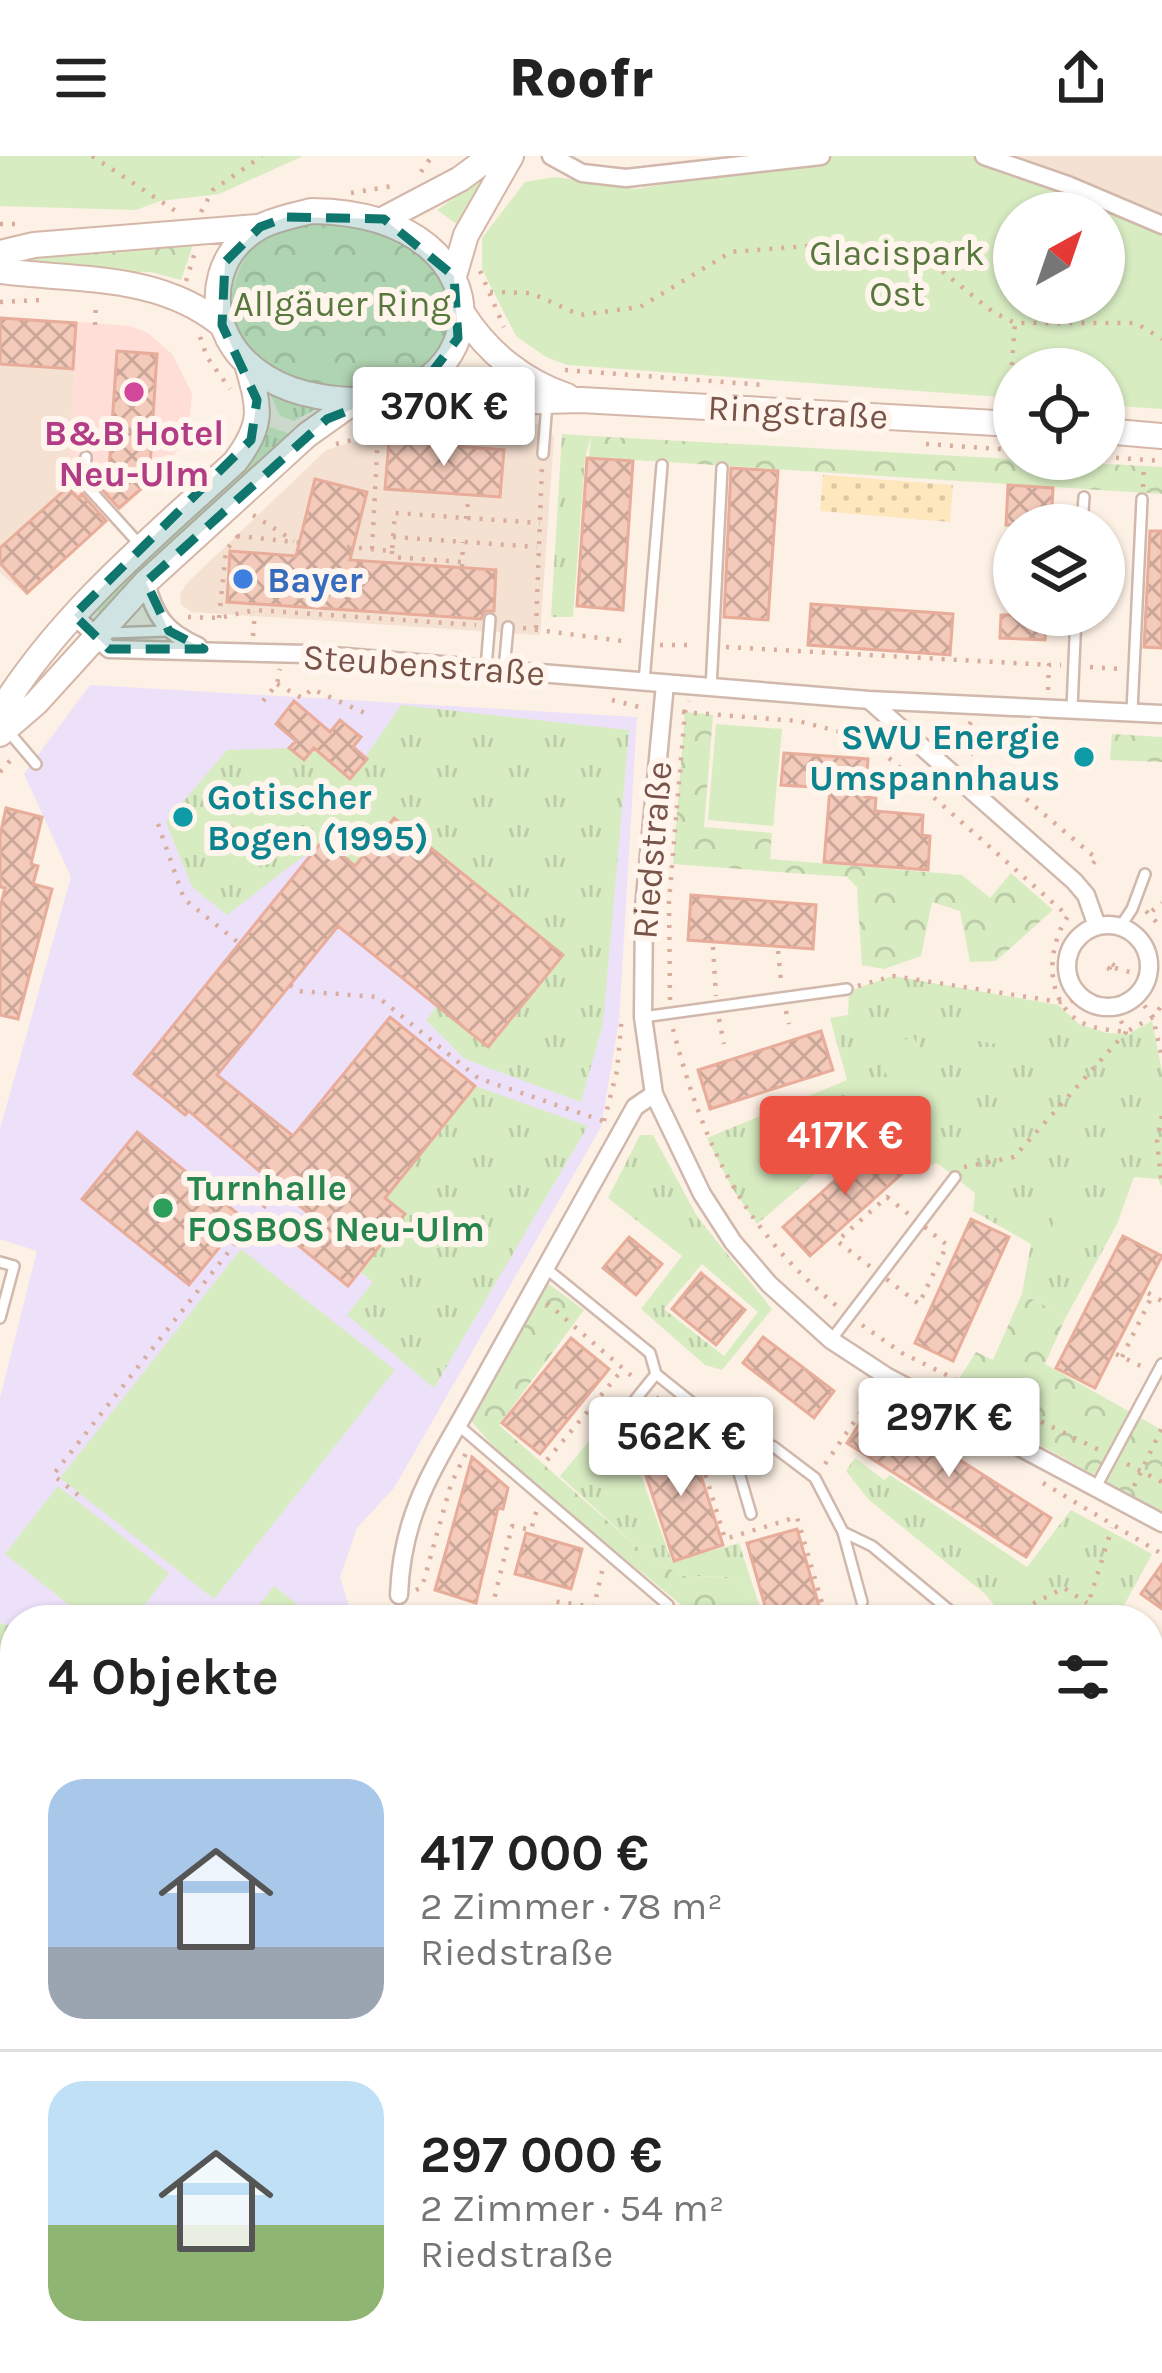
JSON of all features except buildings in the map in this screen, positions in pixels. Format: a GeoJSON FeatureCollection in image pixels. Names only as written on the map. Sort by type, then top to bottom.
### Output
{"type":"FeatureCollection","features":[{"type":"Feature","properties":{"kind":"main road"},"geometry":{"type":"LineString","coordinates":[[384,219],[460,179],[490,156]]}},
{"type":"Feature","properties":{"kind":"main road"},"geometry":{"type":"LineString","coordinates":[[454,276],[466,235],[511,156]]}},
{"type":"Feature","properties":{"kind":"main road"},"geometry":{"type":"LineString","coordinates":[[0,253],[191,224],[260,227],[313,211],[384,219],[424,242],[454,276],[463,314],[451,353],[441,366],[410,390],[352,403],[307,435],[146,582],[36,704],[2,725]]}},
{"type":"Feature","properties":{"kind":"main road"},"geometry":{"type":"LineString","coordinates":[[210,330],[216,286],[225,262],[260,227]]}},
{"type":"Feature","properties":{"kind":"main road"},"geometry":{"type":"LineString","coordinates":[[0,271],[133,283],[178,297],[247,364],[283,387],[352,403]]}},
{"type":"Feature","properties":{"kind":"main road","name":"Ringstraße"},"geometry":{"type":"LineString","coordinates":[[463,314],[488,348],[545,389],[581,400]]}},
{"type":"Feature","properties":{"kind":"main road"},"geometry":{"type":"LineString","coordinates":[[2,725],[17,683],[74,615],[235,462],[251,440],[259,419],[247,364]]}},
{"type":"Feature","properties":{"kind":"main road","name":"Ringstraße"},"geometry":{"type":"LineString","coordinates":[[410,390],[444,405],[581,400],[993,423]]}},
{"type":"Feature","properties":{"kind":"main road"},"geometry":{"type":"LineString","coordinates":[[1125,433],[1162,436]]}},
{"type":"Feature","properties":{"kind":"street"},"geometry":{"type":"LineString","coordinates":[[550,156],[582,172],[626,178],[821,156]]}},
{"type":"Feature","properties":{"kind":"street"},"geometry":{"type":"LineString","coordinates":[[984,156],[1162,225]]}},
{"type":"Feature","properties":{"kind":"street"},"geometry":{"type":"LineString","coordinates":[[146,582],[153,609],[173,623]]}},
{"type":"Feature","properties":{"kind":"street","name":"Steubenstraße"},"geometry":{"type":"LineString","coordinates":[[74,615],[110,649],[204,650],[495,669],[869,700],[1162,713]]}},
{"type":"Feature","properties":{"kind":"street","name":"Steubenstraße"},"geometry":{"type":"LineString","coordinates":[[173,623],[204,650]]}},
{"type":"Feature","properties":{"kind":"street","name":"Riedstraße"},"geometry":{"type":"LineString","coordinates":[[665,684],[644,908],[643,1017],[653,1094],[687,1169],[733,1243],[800,1316],[831,1340],[886,1376],[1162,1523]]}},
{"type":"Feature","properties":{"kind":"street"},"geometry":{"type":"LineString","coordinates":[[869,700],[1074,881],[1086,895],[1097,926]]}},
{"type":"Feature","properties":{"kind":"street"},"geometry":{"type":"LineString","coordinates":[[1097,926],[1120,927],[1142,942],[1149,959],[1148,977],[1137,996],[1115,1008],[1084,1000],[1068,979],[1069,952],[1085,932],[1097,926]]}},
{"type":"Feature","properties":{"kind":"street"},"geometry":{"type":"LineString","coordinates":[[399,1595],[401,1553],[416,1500],[635,1107],[653,1094]]}},
{"type":"Feature","properties":{"kind":"lane"},"geometry":{"type":"LineString","coordinates":[[543,454],[547,403]]}},
{"type":"Feature","properties":{"kind":"lane"},"geometry":{"type":"LineString","coordinates":[[86,457],[84,483],[142,547]]}},
{"type":"Feature","properties":{"kind":"lane"},"geometry":{"type":"LineString","coordinates":[[644,682],[662,465]]}},
{"type":"Feature","properties":{"kind":"lane"},"geometry":{"type":"LineString","coordinates":[[711,688],[722,468]]}},
{"type":"Feature","properties":{"kind":"lane"},"geometry":{"type":"LineString","coordinates":[[1084,497],[1084,504]]}},
{"type":"Feature","properties":{"kind":"lane"},"geometry":{"type":"LineString","coordinates":[[1132,711],[1142,499]]}},
{"type":"Feature","properties":{"kind":"lane"},"geometry":{"type":"LineString","coordinates":[[489,622],[495,669]]}},
{"type":"Feature","properties":{"kind":"lane"},"geometry":{"type":"LineString","coordinates":[[95,634],[173,623]]}},
{"type":"Feature","properties":{"kind":"lane"},"geometry":{"type":"LineString","coordinates":[[495,669],[508,627]]}},
{"type":"Feature","properties":{"kind":"lane"},"geometry":{"type":"LineString","coordinates":[[1072,708],[1075,636]]}},
{"type":"Feature","properties":{"kind":"lane"},"geometry":{"type":"LineString","coordinates":[[2,725],[36,764]]}},
{"type":"Feature","properties":{"kind":"lane"},"geometry":{"type":"LineString","coordinates":[[1120,927],[1144,874]]}},
{"type":"Feature","properties":{"kind":"lane"},"geometry":{"type":"LineString","coordinates":[[643,1017],[847,989]]}},
{"type":"Feature","properties":{"kind":"lane"},"geometry":{"type":"LineString","coordinates":[[831,1340],[955,1177]]}},
{"type":"Feature","properties":{"kind":"lane"},"geometry":{"type":"LineString","coordinates":[[0,1262],[14,1266],[0,1318]]}},
{"type":"Feature","properties":{"kind":"lane"},"geometry":{"type":"LineString","coordinates":[[543,1266],[650,1353],[656,1374],[725,1428],[774,1447],[815,1478],[843,1532],[862,1602]]}},
{"type":"Feature","properties":{"kind":"lane"},"geometry":{"type":"LineString","coordinates":[[1096,1487],[1159,1369]]}},
{"type":"Feature","properties":{"kind":"lane"},"geometry":{"type":"LineString","coordinates":[[602,1442],[656,1374]]}},
{"type":"Feature","properties":{"kind":"lane"},"geometry":{"type":"LineString","coordinates":[[458,1425],[668,1605]]}},
{"type":"Feature","properties":{"kind":"lane"},"geometry":{"type":"LineString","coordinates":[[725,1428],[751,1514]]}},
{"type":"Feature","properties":{"kind":"lane"},"geometry":{"type":"LineString","coordinates":[[843,1532],[872,1546],[943,1605]]}},
{"type":"Feature","properties":{"kind":"path"},"geometry":{"type":"LineString","coordinates":[[92,156],[191,224]]}},
{"type":"Feature","properties":{"kind":"path"},"geometry":{"type":"LineString","coordinates":[[178,297],[190,271],[191,224],[213,190],[262,156]]}},
{"type":"Feature","properties":{"kind":"path"},"geometry":{"type":"LineString","coordinates":[[414,182],[432,156]]}},
{"type":"Feature","properties":{"kind":"path"},"geometry":{"type":"LineString","coordinates":[[490,292],[531,293],[580,316],[640,307],[731,252],[875,245],[922,255],[993,312]]}},
{"type":"Feature","properties":{"kind":"path"},"geometry":{"type":"LineString","coordinates":[[479,265],[505,329],[488,348]]}},
{"type":"Feature","properties":{"kind":"path"},"geometry":{"type":"LineString","coordinates":[[94,325],[97,298]]}},
{"type":"Feature","properties":{"kind":"path"},"geometry":{"type":"LineString","coordinates":[[1125,323],[1136,323],[1162,339]]}},
{"type":"Feature","properties":{"kind":"path"},"geometry":{"type":"LineString","coordinates":[[210,330],[207,357],[238,398]]}},
{"type":"Feature","properties":{"kind":"path"},"geometry":{"type":"LineString","coordinates":[[565,370],[775,386]]}},
{"type":"Feature","properties":{"kind":"path"},"geometry":{"type":"LineString","coordinates":[[438,433],[444,405]]}},
{"type":"Feature","properties":{"kind":"path"},"geometry":{"type":"LineString","coordinates":[[377,436],[426,422],[444,405]]}},
{"type":"Feature","properties":{"kind":"path"},"geometry":{"type":"LineString","coordinates":[[327,447],[351,437],[438,433],[463,435],[461,446]]}},
{"type":"Feature","properties":{"kind":"path"},"geometry":{"type":"LineString","coordinates":[[372,549],[377,436]]}},
{"type":"Feature","properties":{"kind":"path"},"geometry":{"type":"LineString","coordinates":[[536,629],[543,454]]}},
{"type":"Feature","properties":{"kind":"path"},"geometry":{"type":"LineString","coordinates":[[1125,459],[1162,461]]}},
{"type":"Feature","properties":{"kind":"path"},"geometry":{"type":"LineString","coordinates":[[1142,499],[1144,460]]}},
{"type":"Feature","properties":{"kind":"path"},"geometry":{"type":"LineString","coordinates":[[466,519],[469,495]]}},
{"type":"Feature","properties":{"kind":"path"},"geometry":{"type":"LineString","coordinates":[[463,542],[462,564],[392,557],[394,513],[540,523]]}},
{"type":"Feature","properties":{"kind":"path"},"geometry":{"type":"LineString","coordinates":[[219,619],[224,543],[253,515],[294,542]]}},
{"type":"Feature","properties":{"kind":"path"},"geometry":{"type":"LineString","coordinates":[[235,535],[304,543]]}},
{"type":"Feature","properties":{"kind":"path"},"geometry":{"type":"LineString","coordinates":[[393,537],[539,547]]}},
{"type":"Feature","properties":{"kind":"path"},"geometry":{"type":"LineString","coordinates":[[347,547],[392,551]]}},
{"type":"Feature","properties":{"kind":"path"},"geometry":{"type":"LineString","coordinates":[[173,623],[255,610],[489,622]]}},
{"type":"Feature","properties":{"kind":"path"},"geometry":{"type":"LineString","coordinates":[[508,627],[648,644],[1049,665]]}},
{"type":"Feature","properties":{"kind":"path","name":"Steubenstraße"},"geometry":{"type":"LineString","coordinates":[[263,701],[288,661],[270,661]]}},
{"type":"Feature","properties":{"kind":"path"},"geometry":{"type":"LineString","coordinates":[[277,684],[302,698],[312,689],[367,714]]}},
{"type":"Feature","properties":{"kind":"path"},"geometry":{"type":"LineString","coordinates":[[600,696],[663,710],[832,727],[880,751],[1068,916],[1053,950],[1052,973],[1060,1002],[1080,1022],[1126,1032]]}},
{"type":"Feature","properties":{"kind":"path"},"geometry":{"type":"LineString","coordinates":[[685,712],[668,902],[670,1016],[697,1114],[732,1188],[772,1244],[850,1316],[902,1353],[1162,1482]]}},
{"type":"Feature","properties":{"kind":"path"},"geometry":{"type":"LineString","coordinates":[[979,719],[966,728],[963,742],[1097,859],[1085,874]]}},
{"type":"Feature","properties":{"kind":"path"},"geometry":{"type":"LineString","coordinates":[[158,824],[184,899],[239,944]]}},
{"type":"Feature","properties":{"kind":"path"},"geometry":{"type":"LineString","coordinates":[[1132,909],[1151,911],[1162,928]]}},
{"type":"Feature","properties":{"kind":"path"},"geometry":{"type":"LineString","coordinates":[[1115,968],[1148,977]]}},
{"type":"Feature","properties":{"kind":"path"},"geometry":{"type":"LineString","coordinates":[[847,989],[893,976],[1060,1002],[1084,1000]]}},
{"type":"Feature","properties":{"kind":"path"},"geometry":{"type":"LineString","coordinates":[[290,985],[297,992],[378,997],[478,1078],[598,1120]]}},
{"type":"Feature","properties":{"kind":"path"},"geometry":{"type":"LineString","coordinates":[[1137,996],[1153,1017],[1162,1058]]}},
{"type":"Feature","properties":{"kind":"path"},"geometry":{"type":"LineString","coordinates":[[955,1177],[965,1166],[1013,1156],[1126,1032],[1153,1017],[1162,1005]]}},
{"type":"Feature","properties":{"kind":"path"},"geometry":{"type":"LineString","coordinates":[[1115,1008],[1126,1032]]}},
{"type":"Feature","properties":{"kind":"path"},"geometry":{"type":"LineString","coordinates":[[1162,1116],[1157,1142],[1162,1187]]}},
{"type":"Feature","properties":{"kind":"path"},"geometry":{"type":"LineString","coordinates":[[78,1495],[53,1475],[278,1189]]}},
{"type":"Feature","properties":{"kind":"path"},"geometry":{"type":"LineString","coordinates":[[837,1240],[919,1304]]}},
{"type":"Feature","properties":{"kind":"path"},"geometry":{"type":"LineString","coordinates":[[1159,1369],[1119,1355],[1150,1294],[1162,1301]]}},
{"type":"Feature","properties":{"kind":"path"},"geometry":{"type":"LineString","coordinates":[[543,1300],[691,1426],[725,1539],[797,1517],[823,1605]]}},
{"type":"Feature","properties":{"kind":"path"},"geometry":{"type":"LineString","coordinates":[[547,1460],[623,1369]]}},
{"type":"Feature","properties":{"kind":"path"},"geometry":{"type":"LineString","coordinates":[[815,1478],[879,1385]]}},
{"type":"Feature","properties":{"kind":"path"},"geometry":{"type":"LineString","coordinates":[[1031,1605],[1064,1588],[1087,1603],[1113,1526],[1162,1428]]}},
{"type":"Feature","properties":{"kind":"path"},"geometry":{"type":"LineString","coordinates":[[492,1605],[512,1526],[531,1530],[540,1498]]}},
{"type":"Feature","properties":{"kind":"path"},"geometry":{"type":"LineString","coordinates":[[593,1605],[606,1553]]}},
{"type":"Feature","properties":{"kind":"path"},"geometry":{"type":"LineString","coordinates":[[552,1605],[553,1601],[580,1605]]}},
{"type":"Feature","properties":{"kind":"highlighted area"},"geometry":{"type":"Polygon","coordinates":[[[287,217],[384,219],[454,276],[458,338],[426,380],[327,419],[146,582],[169,631],[204,649],[109,649],[74,615],[251,440],[257,400],[222,325],[225,262],[260,227],[287,217]]]}},
{"type":"Feature","properties":{"kind":"shaded area"},"geometry":{"type":"Polygon","coordinates":[[[1008,156],[1162,156],[1162,216],[1125,202],[1125,192],[1100,192],[1008,156]]]}},
{"type":"Feature","properties":{"kind":"shaded area"},"geometry":{"type":"Polygon","coordinates":[[[0,317],[78,322],[67,483],[104,525],[27,595],[0,573],[0,317]]]}},
{"type":"Feature","properties":{"kind":"shaded area"},"geometry":{"type":"Polygon","coordinates":[[[78,322],[130,326],[148,333],[172,354],[192,393],[188,434],[181,446],[150,483],[104,525],[67,483],[78,322]]]}},
{"type":"Feature","properties":{"kind":"shaded area"},"geometry":{"type":"Polygon","coordinates":[[[465,418],[547,425],[554,437],[540,635],[192,612],[181,605],[180,594],[187,583],[326,450],[352,442],[386,441],[465,418]]]}},
{"type":"Feature","properties":{"kind":"shaded area"},"geometry":{"type":"Polygon","coordinates":[[[90,685],[637,717],[619,1021],[601,1127],[394,1488],[357,1528],[340,1577],[348,1605],[0,1605],[0,1398],[37,1251],[0,1239],[0,1129],[71,877],[24,774],[90,685]]]}},
{"type":"Feature","properties":{"kind":"green space"},"geometry":{"type":"Polygon","coordinates":[[[0,156],[303,156],[219,194],[160,201],[136,210],[0,206],[0,156]]]}},
{"type":"Feature","properties":{"kind":"green space","name":"Glacispark Ost"},"geometry":{"type":"Polygon","coordinates":[[[836,156],[974,156],[1065,189],[1072,192],[993,192],[993,324],[1125,324],[1125,216],[1162,232],[1162,409],[1125,406],[1125,348],[993,348],[993,396],[567,365],[546,357],[516,336],[482,269],[482,238],[525,182],[555,177],[636,189],[836,156]]]}},
{"type":"Feature","properties":{"kind":"green space"},"geometry":{"type":"Polygon","coordinates":[[[487,175],[461,227],[437,210],[487,175]]]}},
{"type":"Feature","properties":{"kind":"green space","name":"Allgäuer Ring"},"geometry":{"type":"Polygon","coordinates":[[[324,216],[424,247],[454,296],[446,346],[438,358],[412,376],[363,387],[305,382],[278,373],[238,339],[231,315],[234,285],[248,253],[270,234],[324,216]]]}},
{"type":"Feature","properties":{"kind":"green space"},"geometry":{"type":"Polygon","coordinates":[[[108,245],[193,245],[181,280],[151,272],[101,272],[0,261],[108,245]]]}},
{"type":"Feature","properties":{"kind":"green space"},"geometry":{"type":"Polygon","coordinates":[[[265,383],[321,406],[294,421],[280,416],[265,383]]]}},
{"type":"Feature","properties":{"kind":"green space"},"geometry":{"type":"Polygon","coordinates":[[[263,424],[292,435],[103,616],[92,606],[263,424]]]}},
{"type":"Feature","properties":{"kind":"green space"},"geometry":{"type":"Polygon","coordinates":[[[562,434],[591,436],[585,458],[573,617],[551,617],[562,434]]]}},
{"type":"Feature","properties":{"kind":"green space"},"geometry":{"type":"Polygon","coordinates":[[[591,436],[993,458],[993,480],[1125,480],[1125,465],[1162,467],[1162,494],[589,457],[591,436]]]}},
{"type":"Feature","properties":{"kind":"green space"},"geometry":{"type":"Polygon","coordinates":[[[401,705],[629,730],[603,1024],[581,1102],[465,1059],[426,1020],[437,1006],[488,1047],[394,819],[355,866],[323,841],[227,915],[192,887],[166,822],[227,750],[289,748],[304,760],[322,742],[351,778],[401,705]]]}},
{"type":"Feature","properties":{"kind":"green space"},"geometry":{"type":"Polygon","coordinates":[[[685,712],[713,715],[704,827],[772,833],[770,859],[962,875],[990,898],[1011,873],[1053,910],[996,961],[970,962],[960,911],[932,902],[921,956],[884,969],[862,965],[857,887],[847,877],[673,864],[685,712]]]}},
{"type":"Feature","properties":{"kind":"green space"},"geometry":{"type":"Polygon","coordinates":[[[716,724],[782,729],[773,826],[708,820],[716,724]]]}},
{"type":"Feature","properties":{"kind":"green space"},"geometry":{"type":"Polygon","coordinates":[[[1112,734],[1162,737],[1162,762],[1110,760],[1112,734]]]}},
{"type":"Feature","properties":{"kind":"green space"},"geometry":{"type":"Polygon","coordinates":[[[893,976],[1058,1005],[1079,1024],[1107,1033],[1128,1034],[1152,1021],[1162,1071],[1162,1187],[1158,1179],[1134,1177],[1117,1224],[1066,1317],[1022,1294],[1031,1244],[973,1211],[975,1193],[937,1163],[915,1170],[875,1123],[757,1224],[732,1188],[707,1138],[847,1080],[830,1018],[848,1015],[849,991],[893,976]]]}},
{"type":"Feature","properties":{"kind":"green space"},"geometry":{"type":"Polygon","coordinates":[[[973,994],[1047,1007],[1040,1051],[966,1039],[973,994]]]}},
{"type":"Feature","properties":{"kind":"green space"},"geometry":{"type":"Polygon","coordinates":[[[913,1036],[946,1101],[910,1120],[876,1054],[913,1036]]]}},
{"type":"Feature","properties":{"kind":"green space"},"geometry":{"type":"Polygon","coordinates":[[[475,1086],[588,1126],[434,1388],[347,1315],[373,1282],[359,1271],[405,1215],[385,1198],[475,1086]]]}},
{"type":"Feature","properties":{"kind":"green space"},"geometry":{"type":"Polygon","coordinates":[[[640,1135],[653,1135],[698,1218],[772,1309],[722,1370],[705,1365],[641,1309],[682,1256],[608,1198],[640,1135]],[[702,1264],[664,1309],[724,1356],[758,1312],[702,1264]]]}},
{"type":"Feature","properties":{"kind":"green space"},"geometry":{"type":"Polygon","coordinates":[[[1067,1194],[1097,1208],[1080,1245],[1050,1231],[1067,1194]]]}},
{"type":"Feature","properties":{"kind":"green space"},"geometry":{"type":"Polygon","coordinates":[[[241,1249],[395,1370],[214,1599],[60,1478],[241,1249]]]}},
{"type":"Feature","properties":{"kind":"green space"},"geometry":{"type":"Polygon","coordinates":[[[546,1282],[584,1310],[499,1425],[645,1554],[682,1576],[738,1577],[750,1605],[682,1605],[511,1466],[471,1421],[546,1282]]]}},
{"type":"Feature","properties":{"kind":"green space"},"geometry":{"type":"Polygon","coordinates":[[[1022,1294],[1066,1317],[1045,1364],[1162,1430],[1162,1512],[949,1395],[976,1352],[993,1360],[1022,1294]]]}},
{"type":"Feature","properties":{"kind":"green space"},"geometry":{"type":"Polygon","coordinates":[[[590,1440],[624,1468],[639,1470],[672,1562],[739,1543],[759,1605],[750,1605],[738,1577],[682,1576],[645,1554],[560,1476],[590,1440]]]}},
{"type":"Feature","properties":{"kind":"green space"},"geometry":{"type":"Polygon","coordinates":[[[855,1458],[884,1480],[890,1475],[1027,1567],[1071,1510],[1152,1554],[1124,1605],[994,1605],[869,1500],[846,1471],[855,1458]]]}},
{"type":"Feature","properties":{"kind":"green space"},"geometry":{"type":"Polygon","coordinates":[[[58,1486],[169,1573],[144,1605],[69,1605],[5,1554],[58,1486]]]}},
{"type":"Feature","properties":{"kind":"green space"},"geometry":{"type":"Polygon","coordinates":[[[274,1586],[298,1605],[259,1605],[274,1586]]]}},
{"type":"Feature","properties":{"kind":"sand"},"geometry":{"type":"Polygon","coordinates":[[[823,475],[953,485],[950,522],[820,511],[823,475]]]}},
{"type":"Feature","properties":{"kind":"place","name":"B&B Hotel Neu-Ulm"},"geometry":{"type":"Point","coordinates":[134,392]}},
{"type":"Feature","properties":{"kind":"place","name":"Bayer"},"geometry":{"type":"Point","coordinates":[243,579]}},
{"type":"Feature","properties":{"kind":"place","name":"SWU Energie Umspannhaus"},"geometry":{"type":"Point","coordinates":[1084,757]}},
{"type":"Feature","properties":{"kind":"place","name":"Gotischer Bogen (1995)"},"geometry":{"type":"Point","coordinates":[183,817]}},
{"type":"Feature","properties":{"kind":"place","name":"Turnhalle FOSBOS Neu-Ulm"},"geometry":{"type":"Point","coordinates":[163,1208]}}]}
